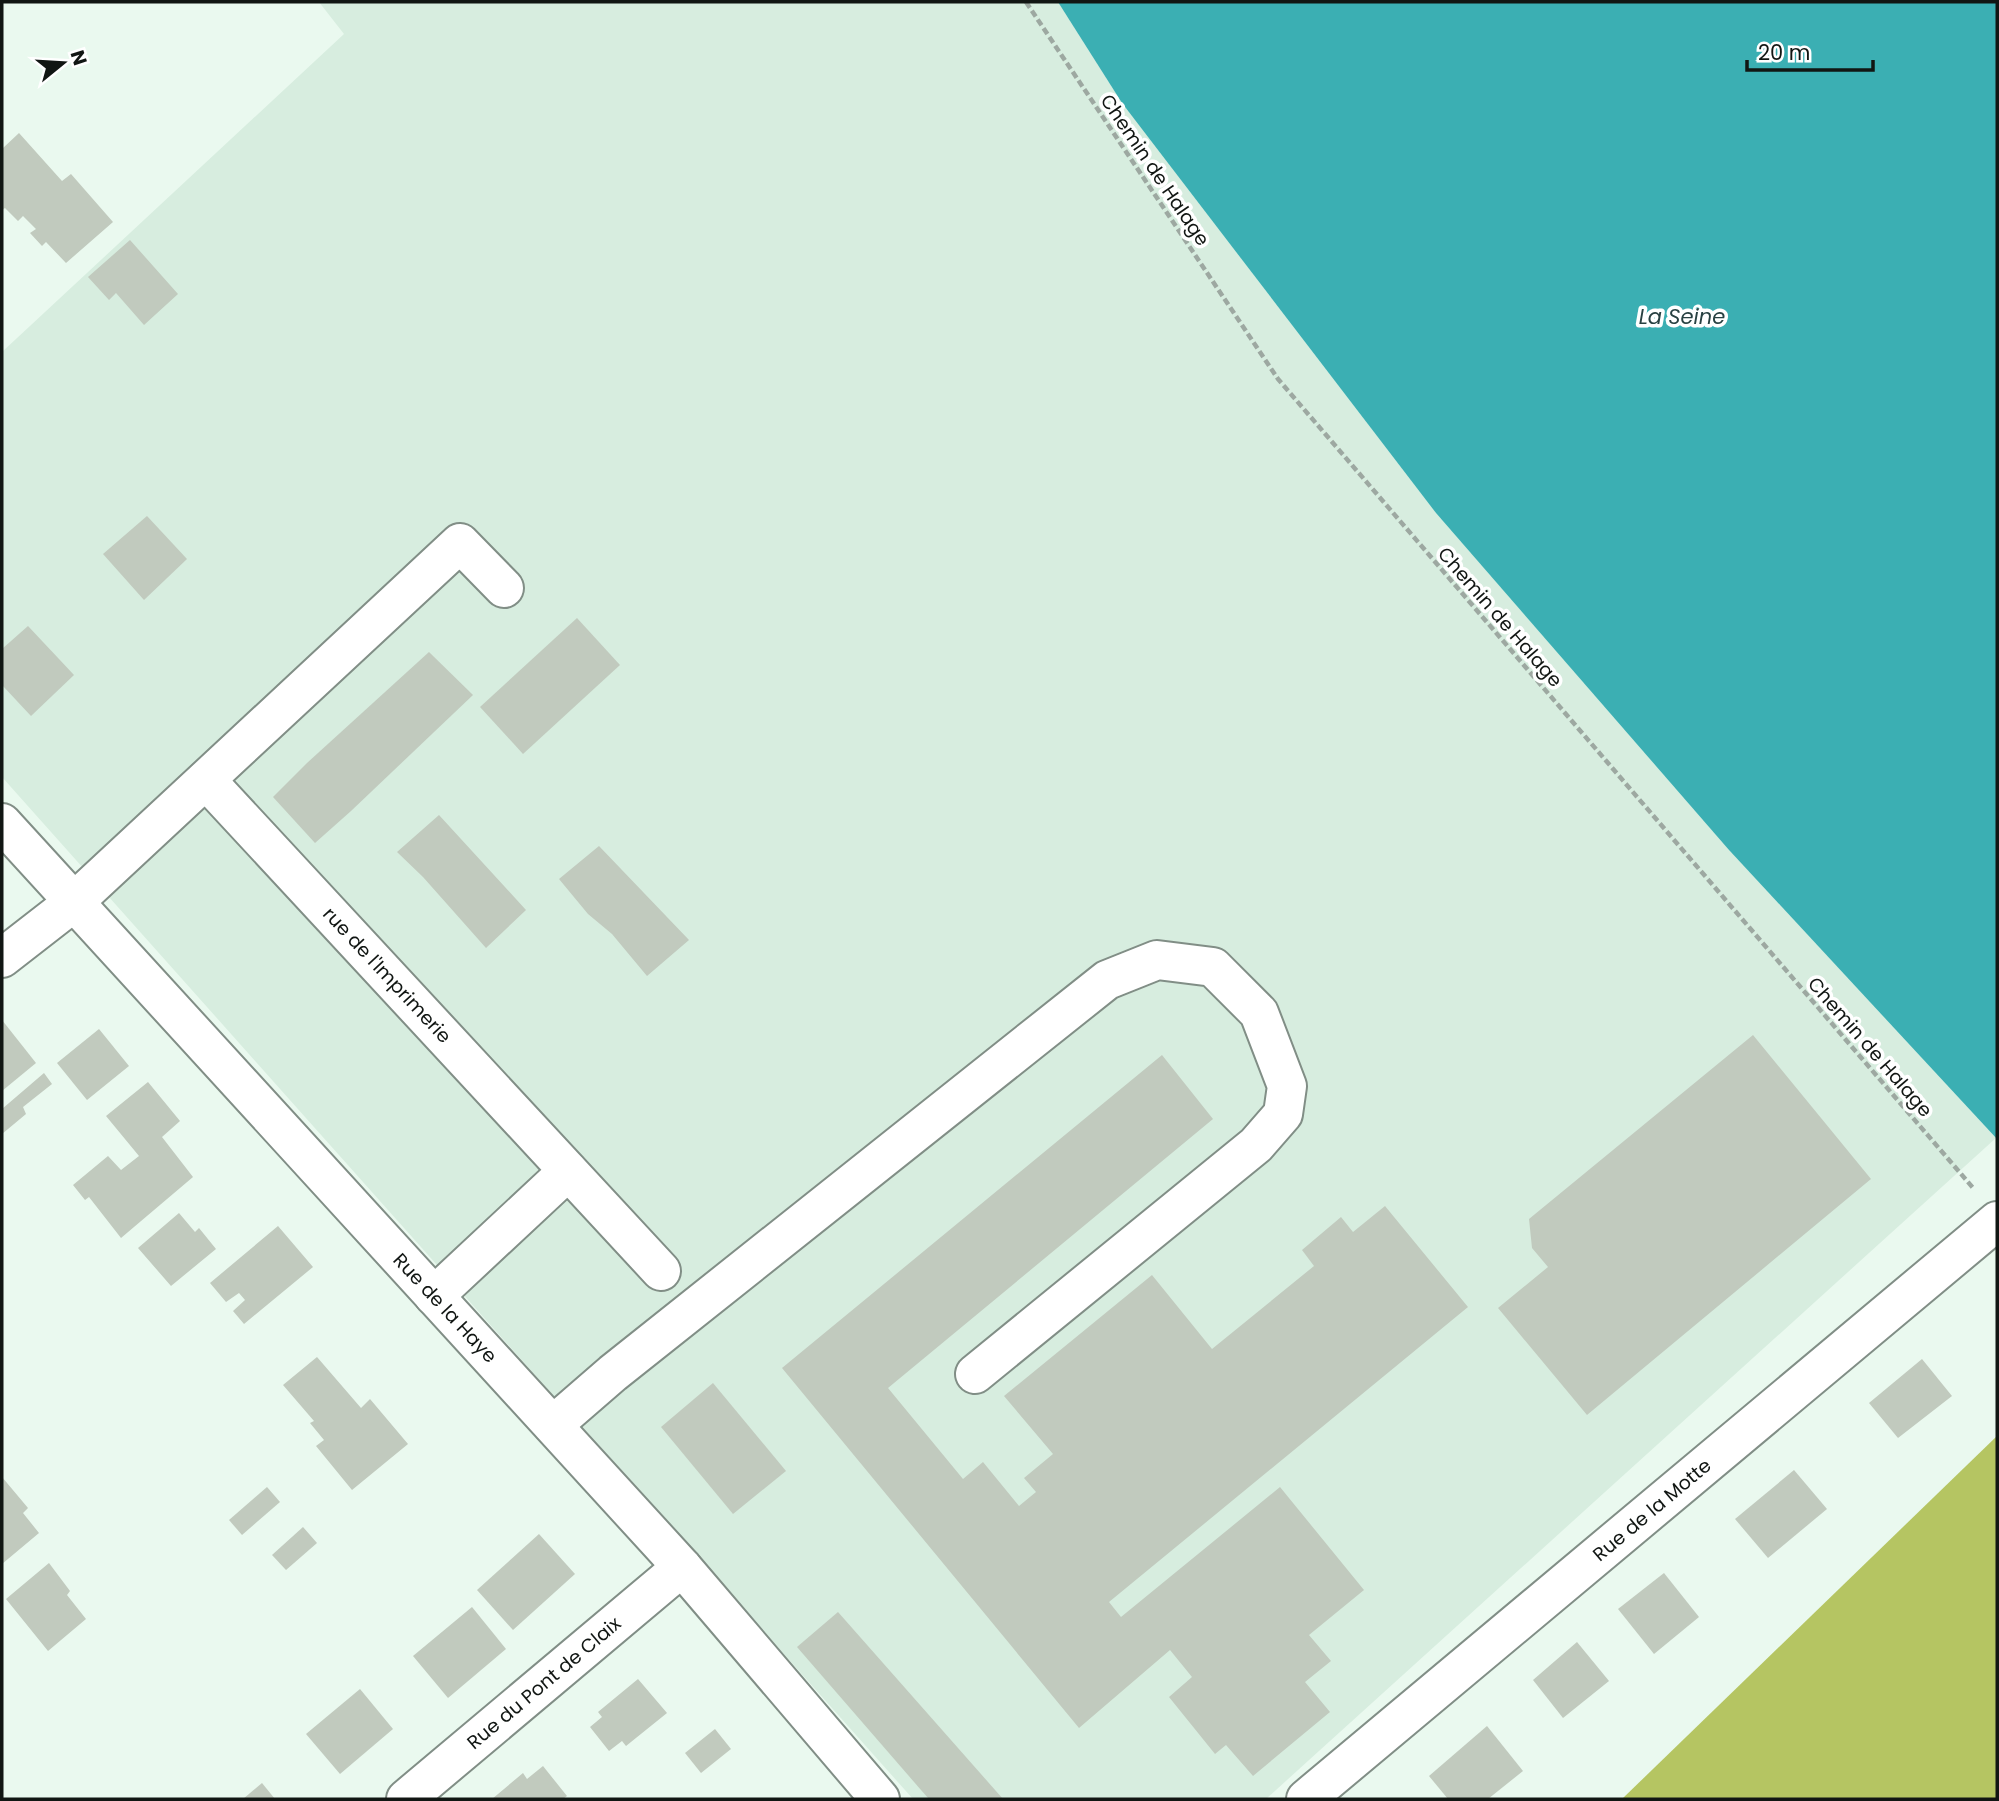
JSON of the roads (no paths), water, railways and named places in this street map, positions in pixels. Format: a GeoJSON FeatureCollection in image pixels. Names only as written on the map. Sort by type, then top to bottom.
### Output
{"type":"FeatureCollection","features":[{"type":"Feature","properties":{"kind":"street"},"geometry":{"type":"LineString","coordinates":[[2,958],[74,902],[460,543],[504,588]]}},
{"type":"Feature","properties":{"kind":"street","name":"rue de l'Imprimerie"},"geometry":{"type":"LineString","coordinates":[[206,780],[661,1271]]}},
{"type":"Feature","properties":{"kind":"street","name":"Rue de la Haye"},"geometry":{"type":"LineString","coordinates":[[2,823],[682,1567],[880,1799]]}},
{"type":"Feature","properties":{"kind":"street"},"geometry":{"type":"LineString","coordinates":[[553,1425],[613,1373],[1107,980],[1157,960],[1213,967],[1259,1013],[1287,1086],[1283,1114],[1256,1145],[975,1374]]}},
{"type":"Feature","properties":{"kind":"street"},"geometry":{"type":"LineString","coordinates":[[434,1296],[568,1171]]}},
{"type":"Feature","properties":{"kind":"street","name":"Rue de la Motte"},"geometry":{"type":"LineString","coordinates":[[1306,1799],[1988,1208]]}},
{"type":"Feature","properties":{"kind":"street","name":"Rue du Pont de Claix"},"geometry":{"type":"LineString","coordinates":[[406,1799],[682,1567]]}},
{"type":"Feature","properties":{"kind":"water","name":"La Seine"},"geometry":{"type":"Polygon","coordinates":[[[1058,2],[1997,2],[1997,1139],[1729,850],[1436,513],[1122,103],[1058,2]]]}}]}
